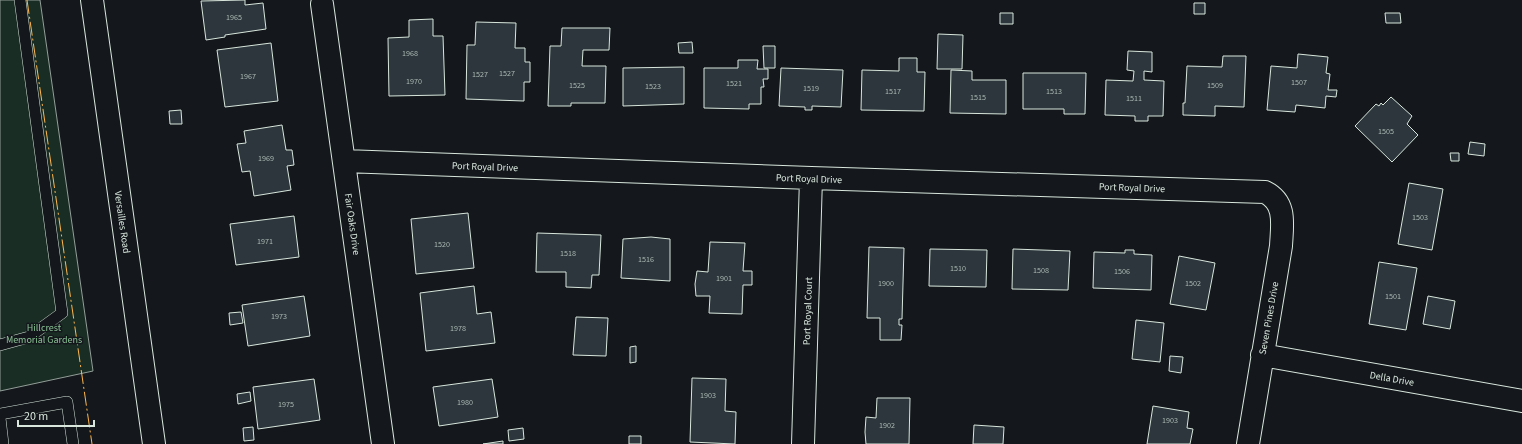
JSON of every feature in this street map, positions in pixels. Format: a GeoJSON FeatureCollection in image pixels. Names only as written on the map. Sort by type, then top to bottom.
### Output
{"type":"FeatureCollection","features":[{"type":"Feature","properties":{"kind":"street","name":"Versailles Road"},"geometry":{"type":"LineString","coordinates":[[92,0],[154,444]]}},
{"type":"Feature","properties":{"kind":"street","name":"Fair Oaks Drive"},"geometry":{"type":"LineString","coordinates":[[322,4],[383,444]]}},
{"type":"Feature","properties":{"kind":"street","name":"Port Royal Drive"},"geometry":{"type":"LineString","coordinates":[[344,161],[811,178],[1249,190],[1265,192],[1272,195]]}},
{"type":"Feature","properties":{"kind":"street","name":"Port Royal Court"},"geometry":{"type":"LineString","coordinates":[[804,444],[811,178]]}},
{"type":"Feature","properties":{"kind":"street","name":"Seven Pines Drive"},"geometry":{"type":"LineString","coordinates":[[1248,444],[1281,246],[1283,218],[1277,201],[1272,195]]}},
{"type":"Feature","properties":{"kind":"street","name":"Della Drive"},"geometry":{"type":"LineString","coordinates":[[1262,355],[1522,401]]}},
{"type":"Feature","properties":{"kind":"lane"},"geometry":{"type":"LineString","coordinates":[[0,345],[29,337],[62,313],[20,0]]}},
{"type":"Feature","properties":{"kind":"lane"},"geometry":{"type":"LineString","coordinates":[[0,414],[67,402],[73,444]]}},
{"type":"Feature","properties":{"kind":"lane"},"geometry":{"type":"LineString","coordinates":[[0,418],[3,444]]}},
{"type":"Feature","properties":{"kind":"green space","name":"Hillcrest Memorial Gardens"},"geometry":{"type":"Polygon","coordinates":[[[0,0],[40,0],[93,371],[0,391],[0,0]]]}},
{"type":"Feature","properties":{"kind":"building"},"geometry":{"type":"Polygon","coordinates":[[[245,0],[245,5],[263,3],[266,29],[225,35],[225,37],[206,40],[201,1],[245,0]]]}},
{"type":"Feature","properties":{"kind":"building"},"geometry":{"type":"Polygon","coordinates":[[[1194,3],[1205,3],[1205,14],[1194,14],[1194,3]]]}},
{"type":"Feature","properties":{"kind":"building"},"geometry":{"type":"Polygon","coordinates":[[[1000,13],[1013,13],[1013,24],[1000,24],[1000,13]]]}},
{"type":"Feature","properties":{"kind":"building"},"geometry":{"type":"Polygon","coordinates":[[[1385,13],[1400,13],[1401,23],[1386,23],[1385,13]]]}},
{"type":"Feature","properties":{"kind":"building"},"geometry":{"type":"Polygon","coordinates":[[[433,19],[433,36],[443,36],[445,95],[389,96],[388,38],[409,37],[409,20],[433,19]]]}},
{"type":"Feature","properties":{"kind":"building"},"geometry":{"type":"Polygon","coordinates":[[[476,22],[516,23],[515,48],[525,48],[525,62],[530,62],[530,82],[524,82],[524,101],[466,99],[467,45],[475,45],[476,22]]]}},
{"type":"Feature","properties":{"kind":"building"},"geometry":{"type":"Polygon","coordinates":[[[562,28],[610,28],[609,50],[583,50],[582,66],[606,66],[605,103],[571,103],[571,106],[548,106],[550,46],[561,46],[562,28]]]}},
{"type":"Feature","properties":{"kind":"building"},"geometry":{"type":"Polygon","coordinates":[[[938,34],[963,35],[962,69],[937,69],[938,34]]]}},
{"type":"Feature","properties":{"kind":"building"},"geometry":{"type":"Polygon","coordinates":[[[692,42],[693,53],[679,53],[678,43],[692,42]]]}},
{"type":"Feature","properties":{"kind":"building"},"geometry":{"type":"Polygon","coordinates":[[[271,43],[278,101],[225,107],[217,50],[271,43]]]}},
{"type":"Feature","properties":{"kind":"building"},"geometry":{"type":"Polygon","coordinates":[[[763,46],[775,46],[775,68],[764,68],[763,46]]]}},
{"type":"Feature","properties":{"kind":"building"},"geometry":{"type":"Polygon","coordinates":[[[1128,51],[1152,52],[1152,72],[1144,71],[1144,80],[1164,81],[1163,116],[1148,116],[1148,121],[1135,121],[1135,116],[1105,115],[1106,80],[1133,81],[1134,71],[1127,70],[1128,51]]]}},
{"type":"Feature","properties":{"kind":"building"},"geometry":{"type":"Polygon","coordinates":[[[1298,54],[1328,57],[1326,73],[1330,74],[1328,90],[1337,90],[1336,97],[1326,96],[1325,108],[1296,105],[1295,112],[1267,110],[1271,66],[1297,68],[1298,54]]]}},
{"type":"Feature","properties":{"kind":"building"},"geometry":{"type":"Polygon","coordinates":[[[1223,56],[1246,56],[1244,107],[1215,106],[1215,116],[1183,115],[1187,66],[1222,67],[1223,56]]]}},
{"type":"Feature","properties":{"kind":"building"},"geometry":{"type":"Polygon","coordinates":[[[899,58],[917,58],[917,72],[925,72],[924,111],[861,110],[862,70],[899,71],[899,58]]]}},
{"type":"Feature","properties":{"kind":"building"},"geometry":{"type":"Polygon","coordinates":[[[738,60],[758,60],[757,69],[768,69],[768,79],[763,79],[764,87],[761,87],[761,104],[749,104],[749,109],[704,108],[704,68],[738,68],[738,60]]]}},
{"type":"Feature","properties":{"kind":"building"},"geometry":{"type":"Polygon","coordinates":[[[684,67],[684,104],[623,106],[623,68],[684,67]]]}},
{"type":"Feature","properties":{"kind":"building"},"geometry":{"type":"Polygon","coordinates":[[[781,68],[843,70],[841,107],[812,106],[812,110],[805,110],[805,107],[779,106],[781,68]]]}},
{"type":"Feature","properties":{"kind":"building"},"geometry":{"type":"Polygon","coordinates":[[[951,70],[972,71],[972,80],[1006,80],[1006,114],[950,113],[951,70]]]}},
{"type":"Feature","properties":{"kind":"building"},"geometry":{"type":"Polygon","coordinates":[[[1023,73],[1086,73],[1085,114],[1064,114],[1064,109],[1023,109],[1023,73]]]}},
{"type":"Feature","properties":{"kind":"building"},"geometry":{"type":"Polygon","coordinates":[[[1391,97],[1412,116],[1407,124],[1418,135],[1392,162],[1355,126],[1376,104],[1379,106],[1381,103],[1383,105],[1391,97]]]}},
{"type":"Feature","properties":{"kind":"building"},"geometry":{"type":"Polygon","coordinates":[[[181,110],[182,124],[170,124],[169,111],[181,110]]]}},
{"type":"Feature","properties":{"kind":"building"},"geometry":{"type":"Polygon","coordinates":[[[282,125],[286,150],[292,150],[294,165],[287,166],[291,190],[254,196],[250,171],[242,172],[237,144],[246,143],[244,131],[282,125]]]}},
{"type":"Feature","properties":{"kind":"building"},"geometry":{"type":"Polygon","coordinates":[[[1470,142],[1485,144],[1484,156],[1468,154],[1470,142]]]}},
{"type":"Feature","properties":{"kind":"building"},"geometry":{"type":"Polygon","coordinates":[[[1450,153],[1459,153],[1459,161],[1451,161],[1450,153]]]}},
{"type":"Feature","properties":{"kind":"building"},"geometry":{"type":"Polygon","coordinates":[[[1409,183],[1443,189],[1432,250],[1398,244],[1409,183]]]}},
{"type":"Feature","properties":{"kind":"building"},"geometry":{"type":"Polygon","coordinates":[[[468,213],[474,268],[416,274],[411,219],[468,213]]]}},
{"type":"Feature","properties":{"kind":"building"},"geometry":{"type":"Polygon","coordinates":[[[294,216],[299,257],[236,265],[230,224],[294,216]]]}},
{"type":"Feature","properties":{"kind":"building"},"geometry":{"type":"Polygon","coordinates":[[[537,233],[601,235],[599,275],[592,275],[591,288],[566,287],[566,272],[536,272],[537,233]]]}},
{"type":"Feature","properties":{"kind":"building"},"geometry":{"type":"Polygon","coordinates":[[[651,237],[670,239],[670,281],[621,278],[623,239],[651,237]]]}},
{"type":"Feature","properties":{"kind":"building"},"geometry":{"type":"Polygon","coordinates":[[[710,242],[745,243],[743,271],[752,271],[752,285],[743,285],[742,314],[709,313],[710,296],[696,296],[695,284],[697,271],[708,272],[710,242]]]}},
{"type":"Feature","properties":{"kind":"building"},"geometry":{"type":"Polygon","coordinates":[[[869,247],[904,248],[902,319],[899,319],[899,325],[902,325],[901,340],[880,340],[880,318],[867,318],[869,247]]]}},
{"type":"Feature","properties":{"kind":"building"},"geometry":{"type":"Polygon","coordinates":[[[930,249],[987,250],[986,287],[929,286],[930,249]]]}},
{"type":"Feature","properties":{"kind":"building"},"geometry":{"type":"Polygon","coordinates":[[[1013,249],[1070,251],[1068,290],[1012,289],[1013,249]]]}},
{"type":"Feature","properties":{"kind":"building"},"geometry":{"type":"Polygon","coordinates":[[[1125,250],[1134,250],[1134,254],[1152,255],[1151,290],[1093,288],[1094,252],[1125,253],[1125,250]]]}},
{"type":"Feature","properties":{"kind":"building"},"geometry":{"type":"Polygon","coordinates":[[[1179,256],[1215,263],[1206,310],[1170,304],[1179,256]]]}},
{"type":"Feature","properties":{"kind":"building"},"geometry":{"type":"Polygon","coordinates":[[[1379,262],[1417,268],[1406,330],[1369,324],[1379,262]]]}},
{"type":"Feature","properties":{"kind":"building"},"geometry":{"type":"Polygon","coordinates":[[[474,286],[477,314],[491,312],[495,343],[426,351],[420,293],[474,286]]]}},
{"type":"Feature","properties":{"kind":"building"},"geometry":{"type":"Polygon","coordinates":[[[304,296],[310,336],[248,346],[242,305],[304,296]]]}},
{"type":"Feature","properties":{"kind":"building"},"geometry":{"type":"Polygon","coordinates":[[[1428,296],[1455,301],[1450,329],[1423,324],[1428,296]]]}},
{"type":"Feature","properties":{"kind":"building"},"geometry":{"type":"Polygon","coordinates":[[[241,312],[243,323],[230,325],[229,313],[241,312]]]}},
{"type":"Feature","properties":{"kind":"building"},"geometry":{"type":"Polygon","coordinates":[[[576,317],[608,318],[606,356],[573,355],[576,317]]]}},
{"type":"Feature","properties":{"kind":"building"},"geometry":{"type":"Polygon","coordinates":[[[1136,320],[1164,323],[1160,362],[1132,359],[1136,320]]]}},
{"type":"Feature","properties":{"kind":"building"},"geometry":{"type":"Polygon","coordinates":[[[636,346],[636,362],[630,363],[630,347],[636,346]]]}},
{"type":"Feature","properties":{"kind":"building"},"geometry":{"type":"Polygon","coordinates":[[[1170,356],[1183,357],[1181,373],[1169,371],[1170,356]]]}},
{"type":"Feature","properties":{"kind":"building"},"geometry":{"type":"Polygon","coordinates":[[[692,378],[726,379],[725,411],[736,412],[735,444],[690,442],[692,378]]]}},
{"type":"Feature","properties":{"kind":"building"},"geometry":{"type":"Polygon","coordinates":[[[314,379],[320,420],[258,429],[253,387],[314,379]]]}},
{"type":"Feature","properties":{"kind":"building"},"geometry":{"type":"Polygon","coordinates":[[[492,379],[498,417],[439,426],[433,387],[492,379]]]}},
{"type":"Feature","properties":{"kind":"building"},"geometry":{"type":"Polygon","coordinates":[[[250,392],[251,401],[238,404],[237,394],[250,392]]]}},
{"type":"Feature","properties":{"kind":"building"},"geometry":{"type":"Polygon","coordinates":[[[877,398],[910,398],[909,444],[866,444],[866,417],[876,418],[877,398]]]}},
{"type":"Feature","properties":{"kind":"building"},"geometry":{"type":"Polygon","coordinates":[[[1153,406],[1189,412],[1187,428],[1193,429],[1190,444],[1147,444],[1153,406]]]}},
{"type":"Feature","properties":{"kind":"building"},"geometry":{"type":"Polygon","coordinates":[[[974,425],[1004,427],[1003,444],[973,444],[974,425]]]}},
{"type":"Feature","properties":{"kind":"building"},"geometry":{"type":"Polygon","coordinates":[[[253,427],[254,440],[244,441],[243,428],[253,427]]]}},
{"type":"Feature","properties":{"kind":"building"},"geometry":{"type":"Polygon","coordinates":[[[523,428],[524,439],[509,441],[508,430],[523,428]]]}},
{"type":"Feature","properties":{"kind":"building"},"geometry":{"type":"Polygon","coordinates":[[[629,436],[641,436],[641,444],[629,444],[629,436]]]}},
{"type":"Feature","properties":{"kind":"building"},"geometry":{"type":"Polygon","coordinates":[[[503,441],[503,444],[483,444],[503,441]]]}},
{"type":"Feature","properties":{"kind":"power"},"geometry":{"type":"LineString","coordinates":[[27,0],[92,444]]}}]}
